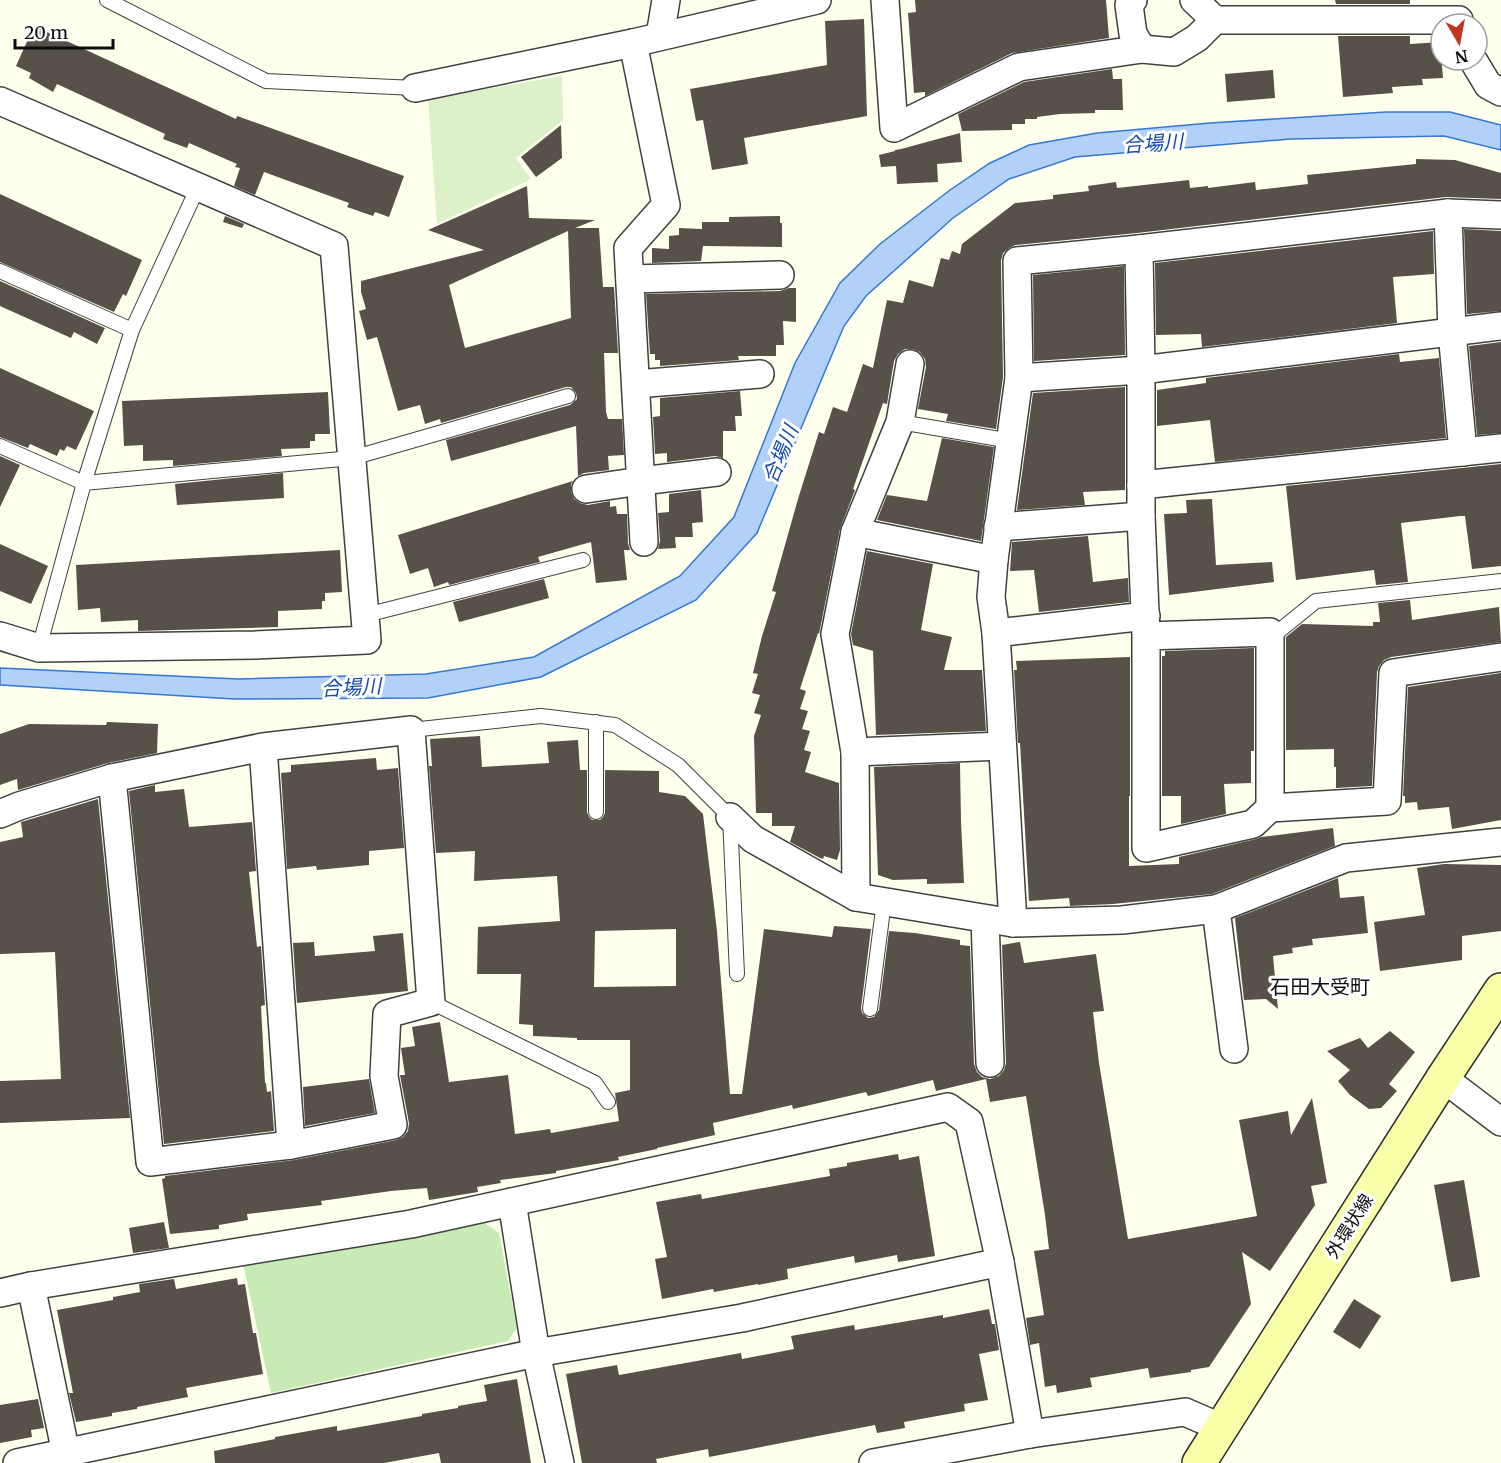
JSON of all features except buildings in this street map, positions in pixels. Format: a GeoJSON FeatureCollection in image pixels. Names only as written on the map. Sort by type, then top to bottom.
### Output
{"type":"FeatureCollection","features":[{"type":"Feature","properties":{"kind":"street"},"geometry":{"type":"LineString","coordinates":[[660,36],[666,0]]}},
{"type":"Feature","properties":{"kind":"street"},"geometry":{"type":"LineString","coordinates":[[415,88],[633,43],[817,0]]}},
{"type":"Feature","properties":{"kind":"street"},"geometry":{"type":"LineString","coordinates":[[885,0],[894,128],[1019,67],[1142,49],[1174,52],[1197,38],[1215,20],[1429,16]]}},
{"type":"Feature","properties":{"kind":"street"},"geometry":{"type":"LineString","coordinates":[[1133,0],[1129,6],[1133,34],[1142,49]]}},
{"type":"Feature","properties":{"kind":"street"},"geometry":{"type":"LineString","coordinates":[[1194,0],[1215,20]]}},
{"type":"Feature","properties":{"kind":"street"},"geometry":{"type":"LineString","coordinates":[[633,43],[666,205],[628,248],[644,542]]}},
{"type":"Feature","properties":{"kind":"street"},"geometry":{"type":"LineString","coordinates":[[1480,72],[1488,85],[1501,92]]}},
{"type":"Feature","properties":{"kind":"street"},"geometry":{"type":"LineString","coordinates":[[0,101],[334,246],[367,640],[255,645],[39,648],[0,636]]}},
{"type":"Feature","properties":{"kind":"street"},"geometry":{"type":"LineString","coordinates":[[1013,923],[996,633],[991,597],[998,527],[1019,378],[1017,261],[1448,213],[1501,215]]}},
{"type":"Feature","properties":{"kind":"street"},"geometry":{"type":"LineString","coordinates":[[1448,213],[1452,332],[1462,452]]}},
{"type":"Feature","properties":{"kind":"street"},"geometry":{"type":"LineString","coordinates":[[1139,249],[1142,370],[1141,516],[1146,626],[1146,848],[1253,824],[1270,808],[1387,801],[1393,673],[1501,657]]}},
{"type":"Feature","properties":{"kind":"street"},"geometry":{"type":"LineString","coordinates":[[630,279],[780,275]]}},
{"type":"Feature","properties":{"kind":"street"},"geometry":{"type":"LineString","coordinates":[[1019,378],[1142,370],[1501,326]]}},
{"type":"Feature","properties":{"kind":"street"},"geometry":{"type":"LineString","coordinates":[[856,897],[855,752],[835,634],[855,532],[900,422],[910,364]]}},
{"type":"Feature","properties":{"kind":"street"},"geometry":{"type":"LineString","coordinates":[[636,384],[760,374]]}},
{"type":"Feature","properties":{"kind":"street"},"geometry":{"type":"LineString","coordinates":[[1141,485],[1501,448]]}},
{"type":"Feature","properties":{"kind":"street"},"geometry":{"type":"LineString","coordinates":[[586,489],[717,472]]}},
{"type":"Feature","properties":{"kind":"street"},"geometry":{"type":"LineString","coordinates":[[998,527],[1141,516]]}},
{"type":"Feature","properties":{"kind":"street"},"geometry":{"type":"LineString","coordinates":[[855,532],[994,560]]}},
{"type":"Feature","properties":{"kind":"street"},"geometry":{"type":"LineString","coordinates":[[996,633],[1146,626],[1270,632],[1270,808]]}},
{"type":"Feature","properties":{"kind":"street"},"geometry":{"type":"LineString","coordinates":[[0,814],[19,806],[112,778],[263,747],[411,730],[431,1002],[387,1014],[384,1076],[393,1125],[291,1145],[150,1162],[112,778]]}},
{"type":"Feature","properties":{"kind":"street"},"geometry":{"type":"LineString","coordinates":[[855,752],[1002,746]]}},
{"type":"Feature","properties":{"kind":"street"},"geometry":{"type":"LineString","coordinates":[[263,747],[291,1145]]}},
{"type":"Feature","properties":{"kind":"street"},"geometry":{"type":"LineString","coordinates":[[730,817],[753,839],[856,897],[1013,923],[1122,920],[1216,909],[1346,858],[1501,842]]}},
{"type":"Feature","properties":{"kind":"street"},"geometry":{"type":"LineString","coordinates":[[1216,909],[1234,1049]]}},
{"type":"Feature","properties":{"kind":"street"},"geometry":{"type":"LineString","coordinates":[[985,919],[990,1064]]}},
{"type":"Feature","properties":{"kind":"street","name":"外環状線"},"geometry":{"type":"LineString","coordinates":[[1199,1463],[1501,990]]}},
{"type":"Feature","properties":{"kind":"street"},"geometry":{"type":"LineString","coordinates":[[1443,1078],[1501,1122]]}},
{"type":"Feature","properties":{"kind":"street"},"geometry":{"type":"LineString","coordinates":[[0,1293],[411,1224],[948,1107],[969,1122],[1000,1262],[1030,1434]]}},
{"type":"Feature","properties":{"kind":"street"},"geometry":{"type":"LineString","coordinates":[[512,1202],[536,1353],[560,1463]]}},
{"type":"Feature","properties":{"kind":"street"},"geometry":{"type":"LineString","coordinates":[[17,1463],[67,1458],[536,1353],[742,1318],[1000,1262]]}},
{"type":"Feature","properties":{"kind":"street"},"geometry":{"type":"LineString","coordinates":[[31,1286],[67,1458]]}},
{"type":"Feature","properties":{"kind":"street"},"geometry":{"type":"LineString","coordinates":[[873,1463],[1030,1434],[1185,1412],[1222,1428]]}},
{"type":"Feature","properties":{"kind":"lane"},"geometry":{"type":"LineString","coordinates":[[107,0],[266,81],[415,88]]}},
{"type":"Feature","properties":{"kind":"lane"},"geometry":{"type":"LineString","coordinates":[[39,648],[84,483],[132,330],[198,187]]}},
{"type":"Feature","properties":{"kind":"lane"},"geometry":{"type":"LineString","coordinates":[[0,271],[132,330]]}},
{"type":"Feature","properties":{"kind":"lane"},"geometry":{"type":"LineString","coordinates":[[0,446],[84,483],[352,458],[568,396]]}},
{"type":"Feature","properties":{"kind":"lane"},"geometry":{"type":"LineString","coordinates":[[900,422],[1011,441]]}},
{"type":"Feature","properties":{"kind":"lane"},"geometry":{"type":"LineString","coordinates":[[366,615],[583,560]]}},
{"type":"Feature","properties":{"kind":"lane"},"geometry":{"type":"LineString","coordinates":[[1270,632],[1279,631],[1316,601],[1501,581]]}},
{"type":"Feature","properties":{"kind":"lane"},"geometry":{"type":"LineString","coordinates":[[411,730],[541,716],[596,722],[615,725],[678,765],[730,817],[737,974]]}},
{"type":"Feature","properties":{"kind":"lane"},"geometry":{"type":"LineString","coordinates":[[596,722],[596,812]]}},
{"type":"Feature","properties":{"kind":"lane"},"geometry":{"type":"LineString","coordinates":[[870,1009],[884,902]]}},
{"type":"Feature","properties":{"kind":"lane"},"geometry":{"type":"LineString","coordinates":[[431,1002],[596,1083],[608,1102]]}},
{"type":"Feature","properties":{"kind":"green space"},"geometry":{"type":"Polygon","coordinates":[[[562,76],[563,120],[516,158],[531,179],[437,224],[428,99],[562,76]]]}},
{"type":"Feature","properties":{"kind":"green space"},"geometry":{"type":"Polygon","coordinates":[[[480,1220],[499,1233],[517,1328],[508,1341],[271,1393],[242,1258],[480,1220]]]}},
{"type":"Feature","properties":{"kind":"water","name":"合場川"},"geometry":{"type":"Polygon","coordinates":[[[1386,112],[1450,112],[1501,125],[1501,150],[1444,136],[1291,139],[1075,157],[1009,179],[953,218],[866,296],[844,326],[757,533],[696,600],[541,677],[428,698],[234,699],[0,685],[0,668],[239,679],[426,674],[534,657],[680,576],[734,517],[795,363],[840,283],[880,244],[950,190],[990,163],[1029,145],[1097,133],[1386,112]]]}},
{"type":"Feature","properties":{"kind":"district","name":"石田大受町"},"geometry":{"type":"Point","coordinates":[1320,986]}}]}
